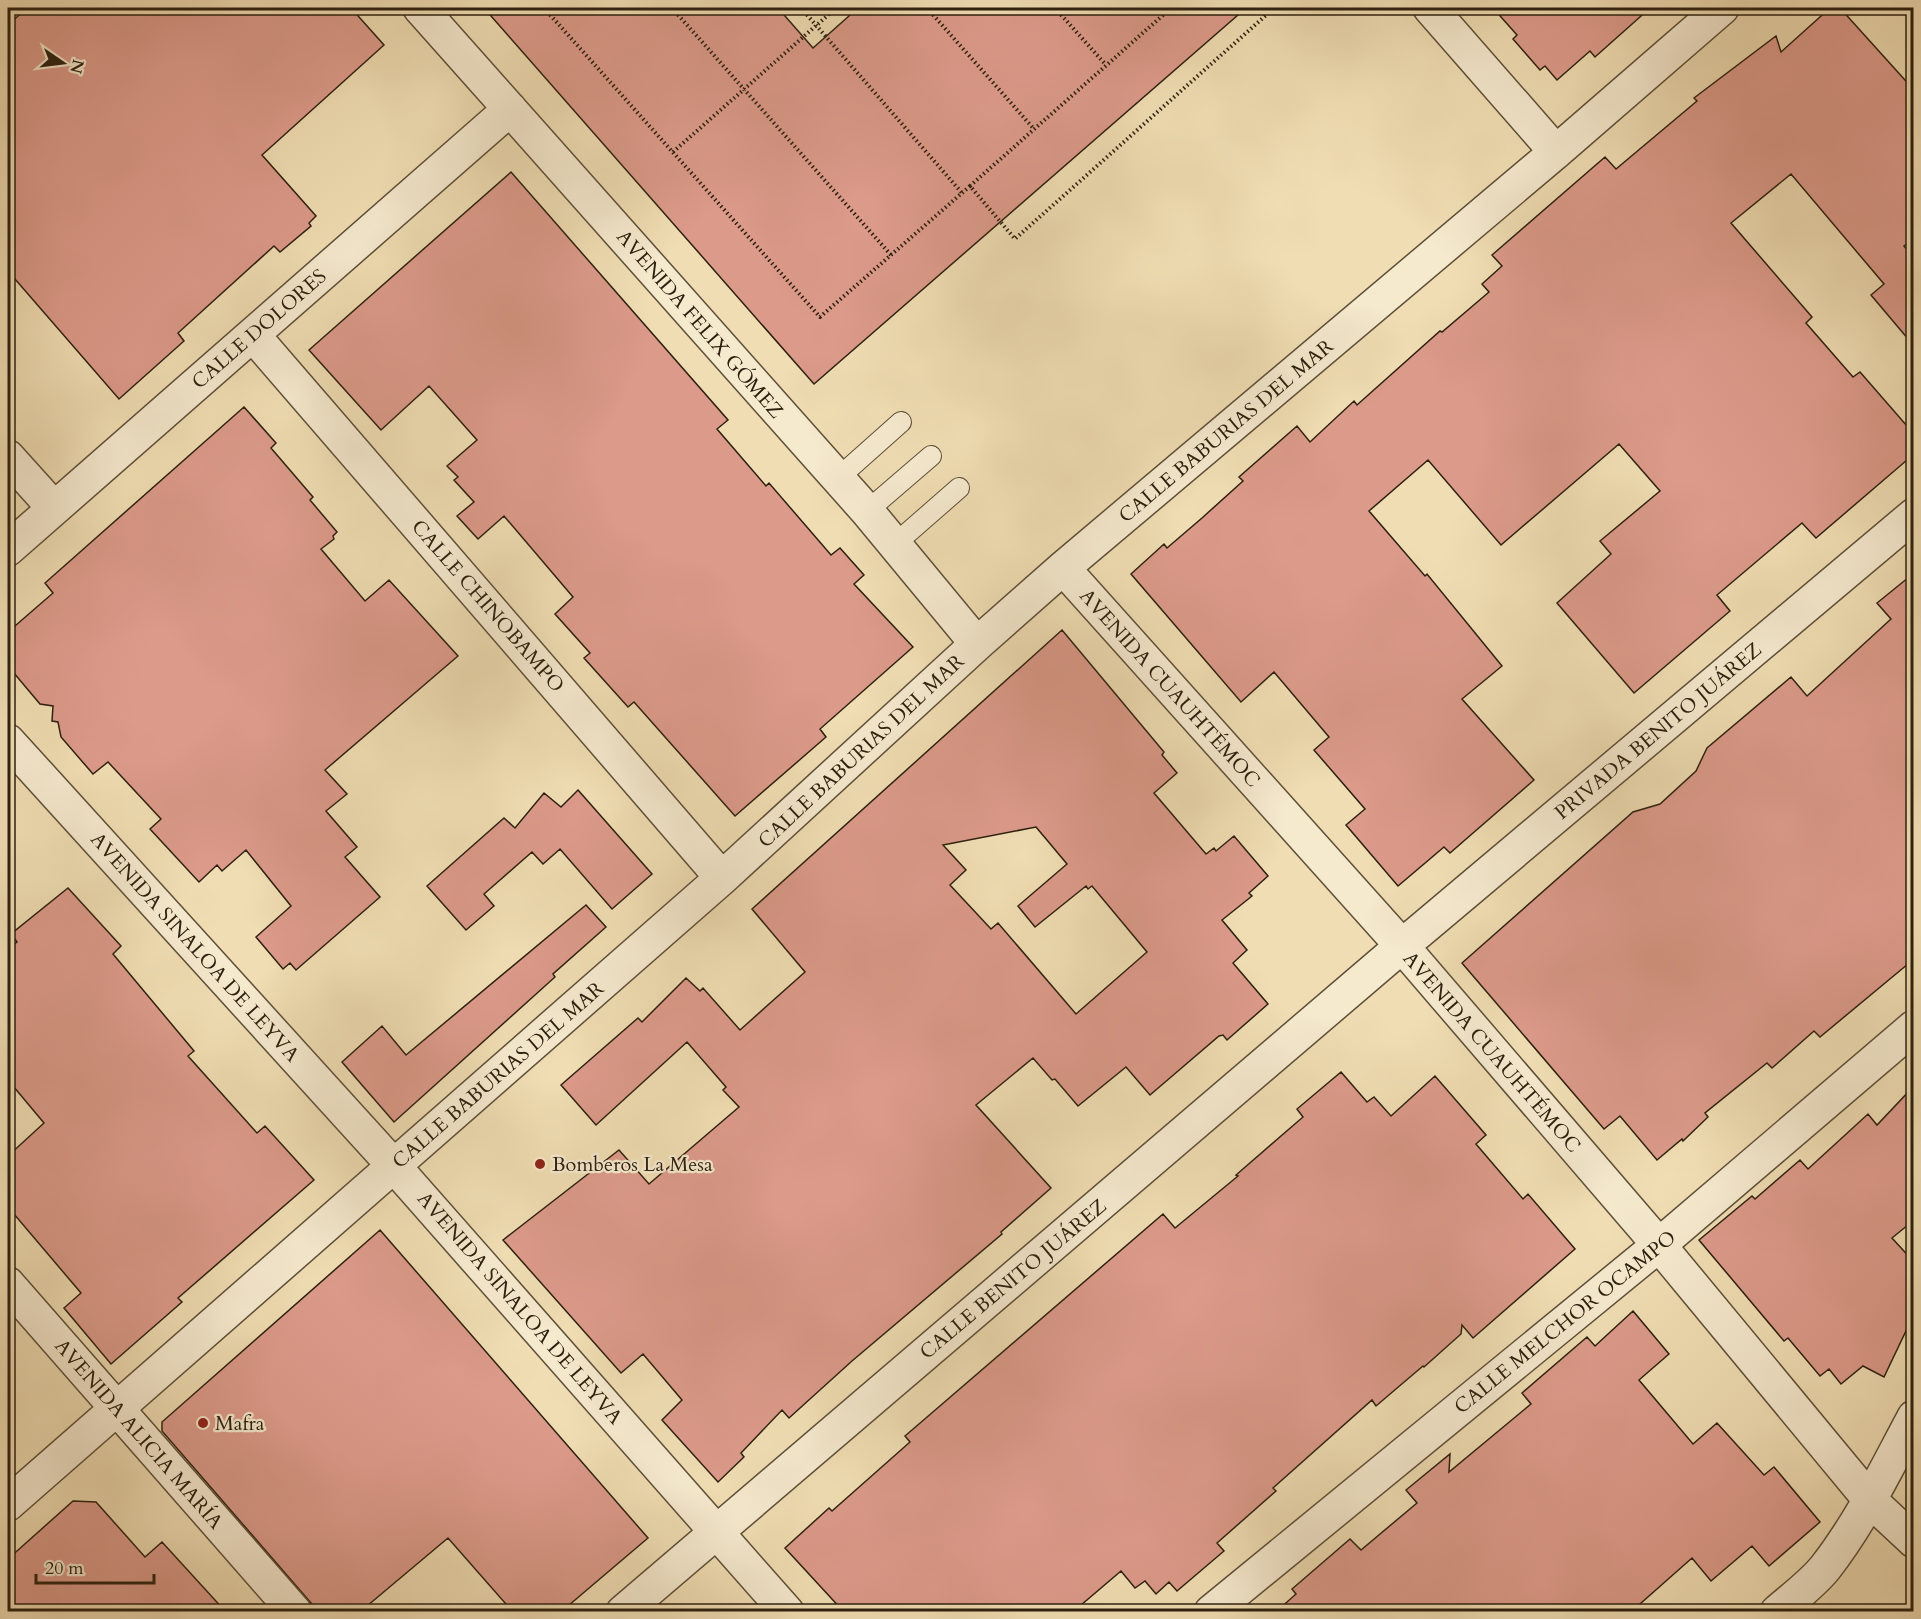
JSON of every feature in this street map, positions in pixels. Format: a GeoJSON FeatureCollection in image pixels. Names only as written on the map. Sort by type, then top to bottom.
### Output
{"type":"FeatureCollection","features":[{"type":"Feature","properties":{"kind":"street","name":"AVENIDA FELIX GÓMEZ"},"geometry":{"type":"LineString","coordinates":[[420,8],[867,512],[977,644]]}},
{"type":"Feature","properties":{"kind":"street"},"geometry":{"type":"LineString","coordinates":[[1431,8],[1556,152]]}},
{"type":"Feature","properties":{"kind":"street","name":"CALLE BABURIAS DEL MAR"},"geometry":{"type":"LineString","coordinates":[[8,1504],[722,878],[977,644],[1064,568],[1556,152],[1722,8]]}},
{"type":"Feature","properties":{"kind":"street","name":"CALLE DOLORES"},"geometry":{"type":"LineString","coordinates":[[8,549],[510,109]]}},
{"type":"Feature","properties":{"kind":"street","name":"CALLE CHINOBAMPO"},"geometry":{"type":"LineString","coordinates":[[253,335],[722,878]]}},
{"type":"Feature","properties":{"kind":"street"},"geometry":{"type":"LineString","coordinates":[[8,457],[54,508]]}},
{"type":"Feature","properties":{"kind":"street","name":"PRIVADA BENITO JUÁREZ"},"geometry":{"type":"LineString","coordinates":[[1402,946],[1914,515]]}},
{"type":"Feature","properties":{"kind":"street","name":"AVENIDA CUAUHTÉMOC"},"geometry":{"type":"LineString","coordinates":[[1064,568],[1402,946],[1659,1245],[1870,1500],[1914,1541]]}},
{"type":"Feature","properties":{"kind":"street","name":"AVENIDA SINALOA DE LEYVA"},"geometry":{"type":"LineString","coordinates":[[8,741],[394,1166],[787,1611]]}},
{"type":"Feature","properties":{"kind":"street","name":"CALLE BENITO JUÁREZ"},"geometry":{"type":"LineString","coordinates":[[623,1611],[1402,946]]}},
{"type":"Feature","properties":{"kind":"street","name":"CALLE MELCHOR OCAMPO"},"geometry":{"type":"LineString","coordinates":[[1211,1611],[1659,1245],[1914,1027]]}},
{"type":"Feature","properties":{"kind":"street","name":"AVENIDA ALICIA MARÍA"},"geometry":{"type":"LineString","coordinates":[[8,1284],[295,1611]]}},
{"type":"Feature","properties":{"kind":"street"},"geometry":{"type":"LineString","coordinates":[[1777,1611],[1823,1570],[1870,1500],[1914,1417]]}},
{"type":"Feature","properties":{"kind":"lane"},"geometry":{"type":"LineString","coordinates":[[837,479],[901,422]]}},
{"type":"Feature","properties":{"kind":"lane"},"geometry":{"type":"LineString","coordinates":[[867,512],[931,456]]}},
{"type":"Feature","properties":{"kind":"lane"},"geometry":{"type":"LineString","coordinates":[[895,544],[959,488]]}},
{"type":"Feature","properties":{"kind":"path"},"geometry":{"type":"LineString","coordinates":[[544,8],[820,317],[1171,8]]}},
{"type":"Feature","properties":{"kind":"path"},"geometry":{"type":"LineString","coordinates":[[672,8],[891,255]]}},
{"type":"Feature","properties":{"kind":"path"},"geometry":{"type":"LineString","coordinates":[[801,8],[962,193]]}},
{"type":"Feature","properties":{"kind":"path"},"geometry":{"type":"LineString","coordinates":[[673,152],[836,8]]}},
{"type":"Feature","properties":{"kind":"path"},"geometry":{"type":"LineString","coordinates":[[927,8],[1034,129]]}},
{"type":"Feature","properties":{"kind":"path"},"geometry":{"type":"LineString","coordinates":[[1055,8],[1106,65]]}},
{"type":"Feature","properties":{"kind":"path"},"geometry":{"type":"LineString","coordinates":[[970,186],[1015,239],[1274,8]]}},
{"type":"Feature","properties":{"kind":"building"},"geometry":{"type":"Polygon","coordinates":[[[27,8],[351,8],[384,45],[262,155],[316,216],[309,223],[311,226],[280,252],[274,246],[178,333],[184,341],[119,399],[8,271],[8,25],[27,8]]]}},
{"type":"Feature","properties":{"kind":"building"},"geometry":{"type":"Polygon","coordinates":[[[484,8],[778,8],[813,48],[858,8],[1246,8],[814,384],[484,8]]]}},
{"type":"Feature","properties":{"kind":"building"},"geometry":{"type":"Polygon","coordinates":[[[1493,8],[1650,8],[1595,57],[1590,51],[1557,80],[1545,66],[1540,70],[1513,39],[1517,35],[1493,8]]]}},
{"type":"Feature","properties":{"kind":"building"},"geometry":{"type":"Polygon","coordinates":[[[1830,8],[1840,8],[1914,90],[1914,238],[1904,246],[1914,258],[1914,346],[1871,295],[1884,284],[1791,174],[1731,223],[1812,317],[1806,323],[1853,377],[1860,372],[1914,434],[1914,454],[1816,538],[1802,523],[1717,595],[1730,611],[1634,693],[1557,603],[1611,554],[1600,541],[1660,491],[1619,444],[1501,545],[1428,460],[1369,511],[1425,576],[1427,574],[1502,666],[1462,699],[1534,780],[1450,853],[1444,847],[1398,886],[1346,825],[1365,809],[1314,750],[1329,737],[1274,672],[1241,702],[1131,574],[1164,544],[1167,548],[1202,518],[1243,481],[1239,477],[1297,426],[1310,442],[1354,401],[1357,405],[1440,331],[1442,332],[1489,292],[1482,284],[1502,266],[1492,255],[1605,157],[1616,169],[1697,101],[1694,98],[1776,36],[1781,52],[1830,8]]]}},
{"type":"Feature","properties":{"kind":"building"},"geometry":{"type":"Polygon","coordinates":[[[511,172],[728,420],[717,429],[766,486],[769,483],[831,555],[840,548],[864,575],[854,584],[913,647],[820,729],[826,737],[735,816],[634,702],[628,707],[584,658],[590,653],[555,614],[573,597],[504,516],[478,539],[457,516],[474,502],[454,480],[458,477],[447,466],[477,440],[429,386],[381,430],[309,350],[511,172]]]}},
{"type":"Feature","properties":{"kind":"building"},"geometry":{"type":"Polygon","coordinates":[[[244,407],[276,443],[271,448],[313,497],[310,500],[337,532],[333,536],[334,539],[321,549],[365,601],[389,580],[458,656],[325,770],[347,794],[326,811],[357,847],[345,857],[380,897],[296,970],[290,963],[283,969],[256,937],[291,906],[246,850],[222,871],[217,865],[199,882],[150,829],[161,819],[108,762],[93,774],[61,737],[58,722],[52,721],[53,706],[40,704],[8,666],[8,632],[53,593],[45,583],[244,407]]]}},
{"type":"Feature","properties":{"kind":"building"},"geometry":{"type":"Polygon","coordinates":[[[1914,573],[1914,959],[1820,1037],[1814,1031],[1772,1068],[1767,1063],[1705,1113],[1708,1117],[1683,1141],[1682,1139],[1657,1160],[1620,1116],[1604,1129],[1462,963],[1633,812],[1660,804],[1696,771],[1707,748],[1791,677],[1807,696],[1891,619],[1877,603],[1914,573]]]}},
{"type":"Feature","properties":{"kind":"building"},"geometry":{"type":"Polygon","coordinates":[[[1062,630],[1164,752],[1162,755],[1177,773],[1154,793],[1206,854],[1214,848],[1216,851],[1234,836],[1268,876],[1249,893],[1252,896],[1222,920],[1247,950],[1233,963],[1268,1004],[1227,1040],[1223,1035],[1219,1036],[1150,1095],[1126,1067],[1078,1106],[1033,1058],[976,1105],[1051,1188],[1001,1232],[1002,1234],[852,1361],[789,1418],[782,1410],[741,1453],[744,1457],[718,1482],[662,1420],[682,1400],[643,1354],[621,1373],[503,1240],[619,1150],[649,1184],[739,1107],[723,1090],[726,1087],[687,1042],[596,1125],[561,1085],[638,1018],[642,1022],[686,978],[700,991],[703,988],[740,1030],[805,972],[752,909],[1062,630]],[[1036,827],[943,845],[966,870],[950,885],[991,929],[998,923],[1076,1014],[1147,952],[1092,886],[1088,889],[1086,886],[1035,927],[1018,906],[1067,864],[1036,827]]]}},
{"type":"Feature","properties":{"kind":"building"},"geometry":{"type":"Polygon","coordinates":[[[578,790],[652,874],[612,909],[560,849],[543,864],[532,852],[484,894],[494,906],[466,930],[427,886],[504,818],[515,828],[544,793],[561,807],[578,790]]]}},
{"type":"Feature","properties":{"kind":"building"},"geometry":{"type":"Polygon","coordinates":[[[68,888],[121,946],[113,954],[194,1051],[188,1056],[257,1133],[265,1126],[314,1180],[178,1298],[182,1302],[111,1364],[64,1308],[81,1293],[8,1207],[8,1156],[44,1123],[8,1080],[8,950],[17,942],[11,934],[68,888]]]}},
{"type":"Feature","properties":{"kind":"building"},"geometry":{"type":"Polygon","coordinates":[[[586,905],[606,927],[553,974],[555,977],[394,1122],[342,1062],[382,1026],[406,1055],[586,905]]]}},
{"type":"Feature","properties":{"kind":"building"},"geometry":{"type":"Polygon","coordinates":[[[1341,1072],[1367,1102],[1374,1097],[1391,1116],[1435,1076],[1486,1135],[1476,1144],[1523,1199],[1528,1194],[1575,1249],[1473,1338],[1462,1325],[1461,1334],[1424,1367],[1376,1406],[1372,1400],[1273,1488],[1276,1491],[1217,1543],[1224,1551],[1177,1591],[1169,1582],[1156,1594],[1145,1581],[1135,1588],[1121,1571],[1074,1611],[843,1611],[785,1548],[829,1508],[832,1511],[910,1442],[905,1436],[1163,1214],[1175,1228],[1238,1176],[1236,1175],[1303,1117],[1297,1109],[1341,1072]]]}},
{"type":"Feature","properties":{"kind":"building"},"geometry":{"type":"Polygon","coordinates":[[[1914,1086],[1914,1220],[1892,1238],[1914,1262],[1914,1314],[1884,1377],[1863,1366],[1841,1384],[1829,1369],[1820,1376],[1788,1338],[1784,1341],[1699,1240],[1752,1196],[1755,1199],[1800,1160],[1808,1169],[1868,1114],[1877,1125],[1914,1086]]]}},
{"type":"Feature","properties":{"kind":"building"},"geometry":{"type":"Polygon","coordinates":[[[380,1230],[648,1538],[562,1611],[512,1611],[448,1538],[361,1611],[318,1611],[162,1431],[162,1422],[380,1230]]]}},
{"type":"Feature","properties":{"kind":"building"},"geometry":{"type":"Polygon","coordinates":[[[1633,1311],[1669,1354],[1639,1380],[1693,1444],[1717,1423],[1764,1475],[1774,1467],[1820,1522],[1769,1566],[1752,1546],[1711,1581],[1692,1558],[1632,1611],[1277,1611],[1296,1594],[1292,1589],[1350,1539],[1361,1550],[1417,1503],[1406,1490],[1450,1454],[1449,1472],[1531,1404],[1522,1393],[1587,1337],[1595,1346],[1633,1311]]]}},
{"type":"Feature","properties":{"kind":"building"},"geometry":{"type":"Polygon","coordinates":[[[73,1501],[96,1502],[145,1557],[162,1542],[225,1611],[8,1611],[8,1559],[73,1501]]]}},
{"type":"Feature","properties":{"kind":"place","name":"Bomberos La Mesa"},"geometry":{"type":"Point","coordinates":[540,1164]}},
{"type":"Feature","properties":{"kind":"place","name":"Mafra"},"geometry":{"type":"Point","coordinates":[203,1423]}}]}
